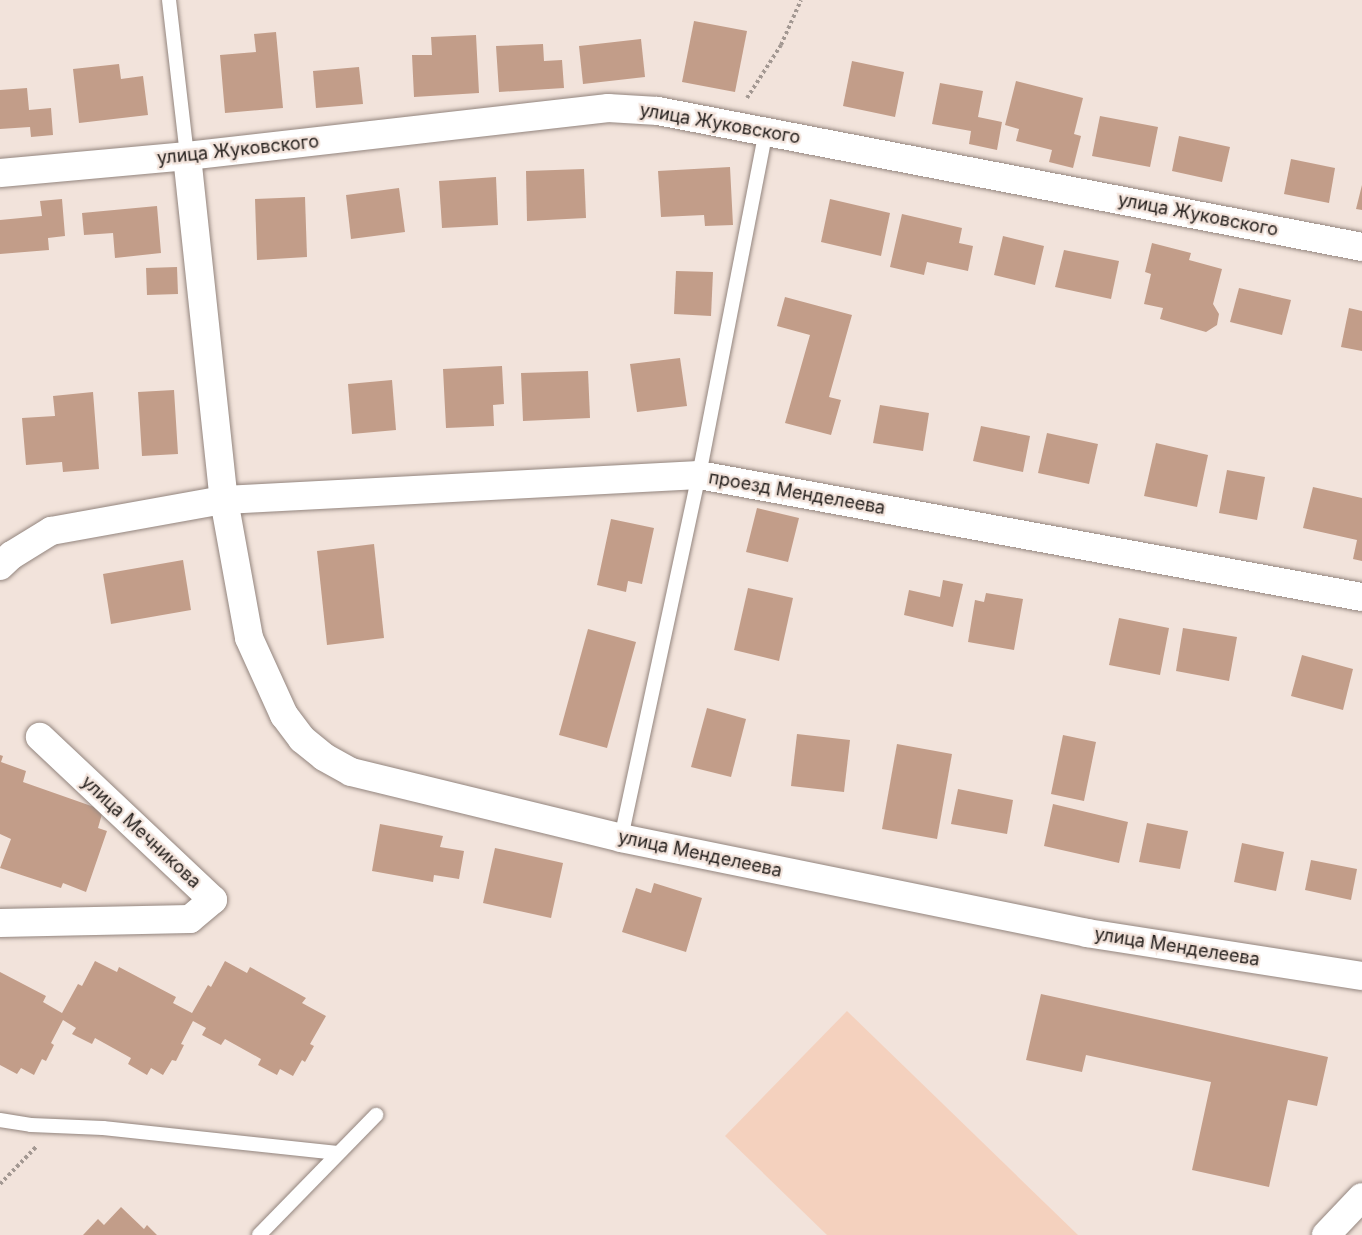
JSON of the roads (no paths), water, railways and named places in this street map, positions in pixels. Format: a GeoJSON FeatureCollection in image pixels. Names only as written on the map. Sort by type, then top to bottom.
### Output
{"type":"FeatureCollection","features":[{"type":"Feature","properties":{"kind":"street","name":"улица Жуковского"},"geometry":{"type":"LineString","coordinates":[[0,173],[187,156],[608,108],[658,111],[730,124],[1362,247]]}},
{"type":"Feature","properties":{"kind":"street","name":"улица Менделеева"},"geometry":{"type":"LineString","coordinates":[[187,156],[224,500],[249,638],[284,715],[302,739],[324,757],[351,772],[621,838],[1087,933],[1362,976]]}},
{"type":"Feature","properties":{"kind":"street","name":"проезд Менделеева"},"geometry":{"type":"LineString","coordinates":[[224,500],[699,475],[1362,597]]}},
{"type":"Feature","properties":{"kind":"street"},"geometry":{"type":"LineString","coordinates":[[0,566],[12,555],[51,531],[224,500]]}},
{"type":"Feature","properties":{"kind":"street","name":"улица Мечникова"},"geometry":{"type":"LineString","coordinates":[[0,923],[190,919],[213,900],[40,738]]}},
{"type":"Feature","properties":{"kind":"street"},"geometry":{"type":"LineString","coordinates":[[1326,1235],[1362,1197]]}},
{"type":"Feature","properties":{"kind":"lane"},"geometry":{"type":"LineString","coordinates":[[169,0],[187,156]]}},
{"type":"Feature","properties":{"kind":"lane"},"geometry":{"type":"LineString","coordinates":[[621,838],[699,475],[766,131]]}},
{"type":"Feature","properties":{"kind":"lane"},"geometry":{"type":"LineString","coordinates":[[259,1235],[376,1115]]}},
{"type":"Feature","properties":{"kind":"lane"},"geometry":{"type":"LineString","coordinates":[[0,1120],[31,1125],[58,1125],[338,1153]]}}]}
